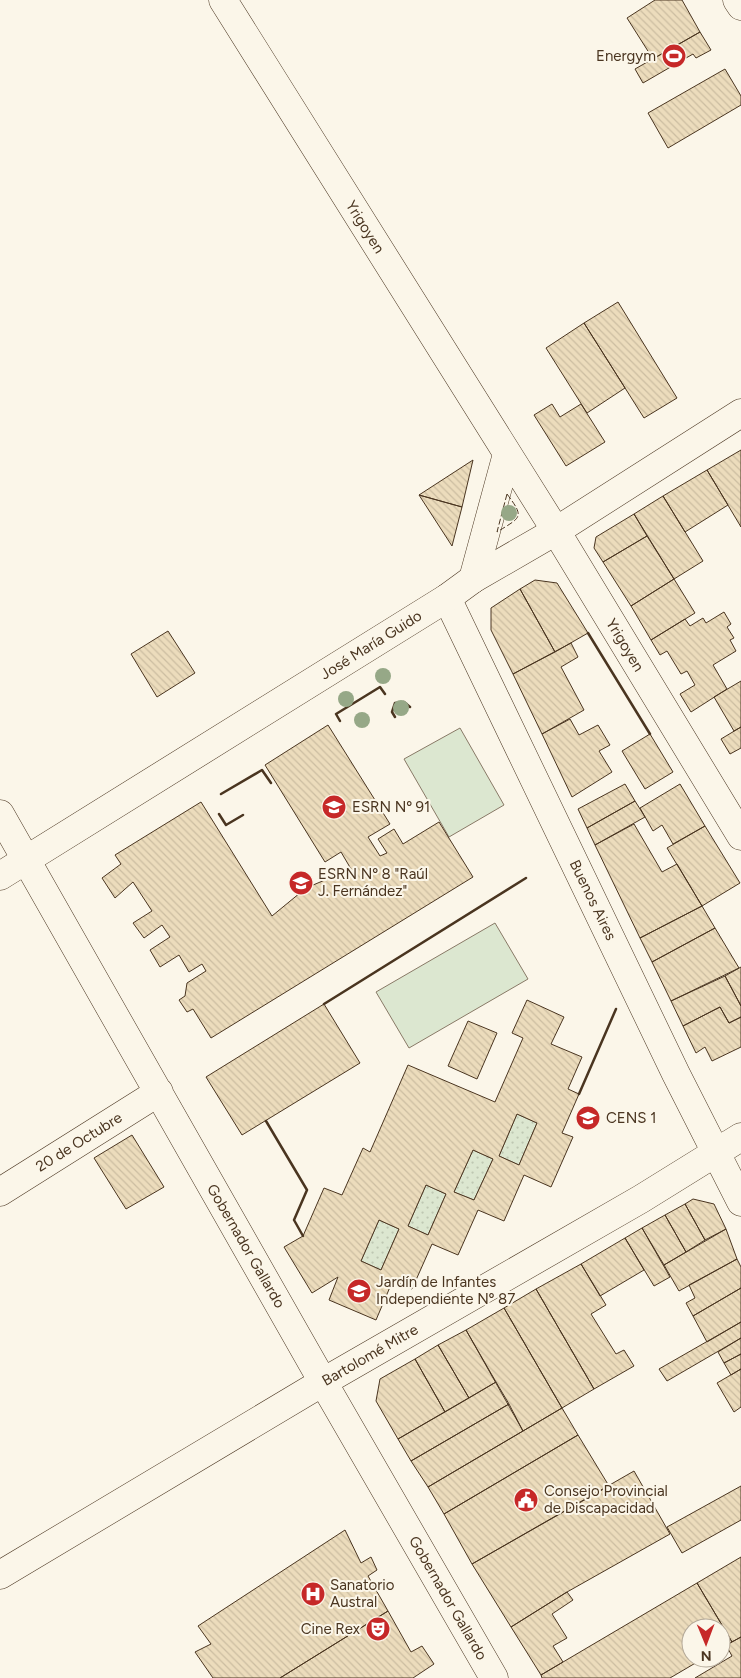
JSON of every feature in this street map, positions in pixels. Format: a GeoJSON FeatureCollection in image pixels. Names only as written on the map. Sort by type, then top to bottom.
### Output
{"type":"FeatureCollection","features":[{"type":"Feature","properties":{"kind":"street","name":"Yrigoyen"},"geometry":{"type":"LineString","coordinates":[[223,0],[556,531],[741,836]]}},
{"type":"Feature","properties":{"kind":"street"},"geometry":{"type":"LineString","coordinates":[[737,0],[741,6]]}},
{"type":"Feature","properties":{"kind":"street","name":"José María Guido"},"geometry":{"type":"LineString","coordinates":[[0,876],[447,598],[474,579],[556,531],[741,413]]}},
{"type":"Feature","properties":{"kind":"street"},"geometry":{"type":"LineString","coordinates":[[474,579],[507,454]]}},
{"type":"Feature","properties":{"kind":"street","name":"Buenos Aires"},"geometry":{"type":"LineString","coordinates":[[447,598],[676,1074],[741,1202]]}},
{"type":"Feature","properties":{"kind":"street","name":"Gobernador Gallardo"},"geometry":{"type":"LineString","coordinates":[[0,814],[323,1382],[494,1678]]}},
{"type":"Feature","properties":{"kind":"street","name":"20 de Octubre"},"geometry":{"type":"LineString","coordinates":[[0,1192],[159,1092]]}},
{"type":"Feature","properties":{"kind":"street","name":"Bartolomé Mitre"},"geometry":{"type":"LineString","coordinates":[[0,1575],[323,1382],[641,1199],[741,1137]]}},
{"type":"Feature","properties":{"kind":"green space"},"geometry":{"type":"Polygon","coordinates":[[[460,728],[504,805],[449,837],[404,759],[460,728]]]}},
{"type":"Feature","properties":{"kind":"green space"},"geometry":{"type":"Polygon","coordinates":[[[495,923],[528,979],[409,1048],[376,992],[495,923]]]}},
{"type":"Feature","properties":{"kind":"green space"},"geometry":{"type":"Polygon","coordinates":[[[517,1114],[537,1123],[519,1165],[499,1156],[517,1114]]]}},
{"type":"Feature","properties":{"kind":"green space"},"geometry":{"type":"Polygon","coordinates":[[[473,1150],[493,1159],[474,1200],[454,1192],[473,1150]]]}},
{"type":"Feature","properties":{"kind":"green space"},"geometry":{"type":"Polygon","coordinates":[[[426,1185],[446,1194],[428,1235],[408,1226],[426,1185]]]}},
{"type":"Feature","properties":{"kind":"green space"},"geometry":{"type":"Polygon","coordinates":[[[379,1220],[399,1229],[381,1270],[361,1261],[379,1220]]]}},
{"type":"Feature","properties":{"kind":"building"},"geometry":{"type":"Polygon","coordinates":[[[655,0],[682,0],[700,32],[653,59],[627,18],[655,0]]]}},
{"type":"Feature","properties":{"kind":"building","name":"Energym"},"geometry":{"type":"Polygon","coordinates":[[[700,32],[711,50],[696,58],[693,54],[643,83],[635,69],[700,32]]]}},
{"type":"Feature","properties":{"kind":"building"},"geometry":{"type":"Polygon","coordinates":[[[725,69],[741,96],[741,105],[668,148],[648,113],[725,69]]]}},
{"type":"Feature","properties":{"kind":"building"},"geometry":{"type":"Polygon","coordinates":[[[618,302],[677,398],[644,418],[584,323],[618,302]]]}},
{"type":"Feature","properties":{"kind":"building"},"geometry":{"type":"Polygon","coordinates":[[[584,323],[625,388],[587,413],[546,348],[584,323]]]}},
{"type":"Feature","properties":{"kind":"building"},"geometry":{"type":"Polygon","coordinates":[[[552,404],[560,417],[581,404],[605,442],[566,466],[534,415],[552,404]]]}},
{"type":"Feature","properties":{"kind":"building"},"geometry":{"type":"Polygon","coordinates":[[[741,450],[741,527],[707,470],[741,450]]]}},
{"type":"Feature","properties":{"kind":"building"},"geometry":{"type":"Polygon","coordinates":[[[473,460],[462,507],[419,495],[473,460]]]}},
{"type":"Feature","properties":{"kind":"building"},"geometry":{"type":"Polygon","coordinates":[[[707,470],[728,505],[685,532],[663,496],[707,470]]]}},
{"type":"Feature","properties":{"kind":"building"},"geometry":{"type":"Polygon","coordinates":[[[419,495],[462,507],[452,546],[419,495]]]}},
{"type":"Feature","properties":{"kind":"building"},"geometry":{"type":"Polygon","coordinates":[[[663,496],[703,561],[674,579],[634,514],[663,496]]]}},
{"type":"Feature","properties":{"kind":"building"},"geometry":{"type":"Polygon","coordinates":[[[634,514],[647,536],[603,562],[594,548],[596,537],[634,514]]]}},
{"type":"Feature","properties":{"kind":"building"},"geometry":{"type":"Polygon","coordinates":[[[647,536],[674,579],[631,606],[603,562],[647,536]]]}},
{"type":"Feature","properties":{"kind":"building"},"geometry":{"type":"Polygon","coordinates":[[[674,579],[695,613],[651,640],[631,606],[674,579]]]}},
{"type":"Feature","properties":{"kind":"building"},"geometry":{"type":"Polygon","coordinates":[[[535,580],[557,583],[588,633],[555,652],[520,589],[535,580]]]}},
{"type":"Feature","properties":{"kind":"building"},"geometry":{"type":"Polygon","coordinates":[[[520,589],[555,652],[513,674],[491,630],[491,608],[520,589]]]}},
{"type":"Feature","properties":{"kind":"building"},"geometry":{"type":"Polygon","coordinates":[[[724,612],[731,624],[727,627],[734,638],[730,640],[736,651],[713,665],[727,689],[691,712],[680,694],[695,685],[687,671],[681,674],[667,651],[660,655],[651,640],[685,619],[690,626],[703,618],[706,623],[724,612]]]}},
{"type":"Feature","properties":{"kind":"building"},"geometry":{"type":"Polygon","coordinates":[[[168,631],[195,673],[157,697],[131,654],[168,631]]]}},
{"type":"Feature","properties":{"kind":"building"},"geometry":{"type":"Polygon","coordinates":[[[571,643],[578,657],[561,667],[584,710],[542,734],[513,674],[571,643]]]}},
{"type":"Feature","properties":{"kind":"building"},"geometry":{"type":"Polygon","coordinates":[[[741,681],[741,727],[734,731],[714,697],[741,681]]]}},
{"type":"Feature","properties":{"kind":"building"},"geometry":{"type":"Polygon","coordinates":[[[570,719],[579,735],[598,725],[610,745],[599,751],[612,772],[572,797],[542,734],[570,719]]]}},
{"type":"Feature","properties":{"kind":"building"},"geometry":{"type":"Polygon","coordinates":[[[328,725],[390,824],[368,837],[380,856],[387,853],[378,839],[394,829],[403,844],[439,822],[473,877],[211,1038],[193,1009],[187,1012],[179,1000],[185,996],[187,983],[206,971],[202,964],[189,972],[179,955],[160,967],[150,950],[170,937],[162,925],[144,938],[133,923],[152,911],[133,882],[115,898],[102,878],[121,864],[115,855],[201,802],[272,916],[306,888],[351,869],[341,852],[325,862],[265,765],[328,725]]]}},
{"type":"Feature","properties":{"kind":"building"},"geometry":{"type":"Polygon","coordinates":[[[741,727],[741,748],[730,754],[721,739],[741,727]]]}},
{"type":"Feature","properties":{"kind":"building"},"geometry":{"type":"Polygon","coordinates":[[[650,734],[673,772],[645,789],[622,751],[650,734]]]}},
{"type":"Feature","properties":{"kind":"building"},"geometry":{"type":"Polygon","coordinates":[[[625,784],[635,801],[587,828],[578,809],[625,784]]]}},
{"type":"Feature","properties":{"kind":"building"},"geometry":{"type":"Polygon","coordinates":[[[680,784],[705,826],[673,844],[662,825],[653,831],[640,808],[680,784]]]}},
{"type":"Feature","properties":{"kind":"building"},"geometry":{"type":"Polygon","coordinates":[[[635,801],[645,817],[595,845],[587,828],[635,801]]]}},
{"type":"Feature","properties":{"kind":"building"},"geometry":{"type":"Polygon","coordinates":[[[634,824],[662,872],[677,864],[702,906],[640,938],[595,845],[634,824]]]}},
{"type":"Feature","properties":{"kind":"building"},"geometry":{"type":"Polygon","coordinates":[[[705,826],[740,883],[702,906],[667,848],[705,826]]]}},
{"type":"Feature","properties":{"kind":"building"},"geometry":{"type":"Polygon","coordinates":[[[702,906],[715,928],[652,962],[640,938],[702,906]]]}},
{"type":"Feature","properties":{"kind":"building"},"geometry":{"type":"Polygon","coordinates":[[[715,928],[739,968],[671,1001],[652,962],[715,928]]]}},
{"type":"Feature","properties":{"kind":"building"},"geometry":{"type":"Polygon","coordinates":[[[741,967],[741,1006],[725,976],[741,967]]]}},
{"type":"Feature","properties":{"kind":"building"},"geometry":{"type":"Polygon","coordinates":[[[725,976],[741,1006],[741,1017],[729,1023],[720,1007],[683,1026],[671,1001],[725,976]]]}},
{"type":"Feature","properties":{"kind":"building"},"geometry":{"type":"Polygon","coordinates":[[[527,1000],[564,1017],[551,1044],[582,1057],[568,1089],[579,1094],[562,1133],[573,1137],[551,1187],[524,1175],[504,1221],[478,1210],[458,1255],[432,1244],[412,1289],[393,1280],[376,1320],[329,1300],[338,1277],[312,1293],[284,1247],[303,1236],[324,1188],[342,1195],[363,1148],[370,1152],[408,1065],[495,1102],[523,1038],[512,1033],[527,1000]],[[517,1114],[499,1156],[519,1165],[537,1123],[517,1114]],[[473,1150],[454,1192],[474,1200],[493,1159],[473,1150]],[[426,1185],[408,1226],[428,1235],[446,1194],[426,1185]],[[379,1220],[361,1261],[381,1270],[399,1229],[379,1220]]]}},
{"type":"Feature","properties":{"kind":"building"},"geometry":{"type":"Polygon","coordinates":[[[324,1004],[360,1063],[242,1135],[206,1077],[324,1004]]]}},
{"type":"Feature","properties":{"kind":"building"},"geometry":{"type":"Polygon","coordinates":[[[720,1007],[729,1023],[741,1017],[741,1047],[712,1061],[705,1047],[696,1053],[683,1026],[720,1007]]]}},
{"type":"Feature","properties":{"kind":"building"},"geometry":{"type":"Polygon","coordinates":[[[468,1021],[497,1033],[477,1079],[448,1066],[468,1021]]]}},
{"type":"Feature","properties":{"kind":"building"},"geometry":{"type":"Polygon","coordinates":[[[132,1135],[164,1187],[126,1209],[94,1158],[132,1135]]]}},
{"type":"Feature","properties":{"kind":"building"},"geometry":{"type":"Polygon","coordinates":[[[693,1199],[714,1204],[726,1229],[705,1240],[685,1204],[693,1199]]]}},
{"type":"Feature","properties":{"kind":"building"},"geometry":{"type":"Polygon","coordinates":[[[685,1204],[705,1240],[686,1252],[665,1215],[685,1204]]]}},
{"type":"Feature","properties":{"kind":"building"},"geometry":{"type":"Polygon","coordinates":[[[665,1215],[686,1252],[664,1265],[642,1228],[665,1215]]]}},
{"type":"Feature","properties":{"kind":"building"},"geometry":{"type":"Polygon","coordinates":[[[642,1228],[670,1277],[654,1286],[625,1238],[642,1228]]]}},
{"type":"Feature","properties":{"kind":"building"},"geometry":{"type":"Polygon","coordinates":[[[726,1229],[737,1259],[679,1291],[664,1265],[726,1229]]]}},
{"type":"Feature","properties":{"kind":"building"},"geometry":{"type":"Polygon","coordinates":[[[625,1238],[644,1270],[600,1296],[581,1264],[625,1238]]]}},
{"type":"Feature","properties":{"kind":"building"},"geometry":{"type":"Polygon","coordinates":[[[737,1259],[741,1267],[741,1288],[693,1316],[686,1303],[695,1298],[689,1285],[737,1259]]]}},
{"type":"Feature","properties":{"kind":"building"},"geometry":{"type":"Polygon","coordinates":[[[581,1264],[606,1305],[591,1314],[616,1354],[624,1350],[634,1366],[594,1389],[536,1289],[581,1264]]]}},
{"type":"Feature","properties":{"kind":"building"},"geometry":{"type":"Polygon","coordinates":[[[741,1288],[741,1322],[707,1342],[693,1316],[741,1288]]]}},
{"type":"Feature","properties":{"kind":"building"},"geometry":{"type":"Polygon","coordinates":[[[536,1289],[594,1389],[562,1408],[504,1308],[536,1289]]]}},
{"type":"Feature","properties":{"kind":"building"},"geometry":{"type":"Polygon","coordinates":[[[504,1308],[562,1408],[523,1431],[466,1330],[504,1308]]]}},
{"type":"Feature","properties":{"kind":"building"},"geometry":{"type":"Polygon","coordinates":[[[741,1322],[741,1338],[667,1381],[659,1369],[741,1322]]]}},
{"type":"Feature","properties":{"kind":"building"},"geometry":{"type":"Polygon","coordinates":[[[466,1330],[496,1382],[469,1398],[438,1345],[466,1330]]]}},
{"type":"Feature","properties":{"kind":"building"},"geometry":{"type":"Polygon","coordinates":[[[741,1338],[741,1354],[724,1363],[718,1352],[741,1338]]]}},
{"type":"Feature","properties":{"kind":"building"},"geometry":{"type":"Polygon","coordinates":[[[438,1345],[469,1398],[445,1412],[415,1359],[438,1345]]]}},
{"type":"Feature","properties":{"kind":"building"},"geometry":{"type":"Polygon","coordinates":[[[741,1354],[741,1369],[731,1375],[724,1363],[741,1354]]]}},
{"type":"Feature","properties":{"kind":"building"},"geometry":{"type":"Polygon","coordinates":[[[415,1359],[445,1412],[398,1439],[376,1401],[380,1379],[415,1359]]]}},
{"type":"Feature","properties":{"kind":"building"},"geometry":{"type":"Polygon","coordinates":[[[741,1369],[741,1407],[734,1412],[717,1383],[741,1369]]]}},
{"type":"Feature","properties":{"kind":"building"},"geometry":{"type":"Polygon","coordinates":[[[496,1382],[509,1404],[411,1461],[398,1439],[496,1382]]]}},
{"type":"Feature","properties":{"kind":"building"},"geometry":{"type":"Polygon","coordinates":[[[509,1404],[523,1431],[428,1487],[411,1461],[509,1404]]]}},
{"type":"Feature","properties":{"kind":"building"},"geometry":{"type":"Polygon","coordinates":[[[562,1408],[578,1435],[444,1514],[428,1487],[562,1408]]]}},
{"type":"Feature","properties":{"kind":"building","name":"Consejo Provincial de Discapacidad"},"geometry":{"type":"Polygon","coordinates":[[[578,1435],[609,1486],[472,1564],[444,1514],[578,1435]]]}},
{"type":"Feature","properties":{"kind":"building"},"geometry":{"type":"Polygon","coordinates":[[[634,1471],[670,1534],[567,1592],[511,1627],[472,1564],[634,1471]]]}},
{"type":"Feature","properties":{"kind":"building"},"geometry":{"type":"Polygon","coordinates":[[[741,1486],[741,1520],[682,1553],[667,1527],[741,1486]]]}},
{"type":"Feature","properties":{"kind":"building","name":"Sanatorio Austral"},"geometry":{"type":"Polygon","coordinates":[[[345,1530],[361,1563],[371,1557],[377,1570],[368,1576],[388,1611],[280,1678],[213,1678],[195,1652],[211,1644],[198,1626],[345,1530]]]}},
{"type":"Feature","properties":{"kind":"building"},"geometry":{"type":"Polygon","coordinates":[[[741,1557],[741,1637],[732,1642],[731,1618],[718,1618],[697,1583],[741,1557]]]}},
{"type":"Feature","properties":{"kind":"building"},"geometry":{"type":"Polygon","coordinates":[[[697,1583],[718,1618],[681,1618],[681,1668],[687,1668],[670,1678],[542,1678],[541,1675],[697,1583]]]}},
{"type":"Feature","properties":{"kind":"building"},"geometry":{"type":"Polygon","coordinates":[[[567,1592],[573,1600],[552,1614],[567,1638],[553,1646],[563,1662],[541,1675],[511,1627],[567,1592]]]}},
{"type":"Feature","properties":{"kind":"building","name":"Cine Rex"},"geometry":{"type":"Polygon","coordinates":[[[388,1611],[411,1652],[422,1646],[434,1664],[413,1678],[280,1678],[388,1611]]]}},
{"type":"Feature","properties":{"kind":"building"},"geometry":{"type":"Polygon","coordinates":[[[741,1637],[741,1678],[695,1678],[712,1668],[731,1668],[731,1642],[741,1637]]]}},
{"type":"Feature","properties":{"kind":"fence"},"geometry":{"type":"LineString","coordinates":[[507,494],[516,508],[518,516],[497,532],[507,494]]}},
{"type":"Feature","properties":{"kind":"wall"},"geometry":{"type":"LineString","coordinates":[[588,633],[650,734]]}},
{"type":"Feature","properties":{"kind":"wall"},"geometry":{"type":"LineString","coordinates":[[340,721],[336,714],[380,687],[385,694]]}},
{"type":"Feature","properties":{"kind":"wall"},"geometry":{"type":"LineString","coordinates":[[395,717],[392,712],[395,703],[404,702],[410,707]]}},
{"type":"Feature","properties":{"kind":"wall"},"geometry":{"type":"LineString","coordinates":[[221,794],[262,770],[271,783]]}},
{"type":"Feature","properties":{"kind":"wall"},"geometry":{"type":"LineString","coordinates":[[219,814],[226,825],[243,815]]}},
{"type":"Feature","properties":{"kind":"wall"},"geometry":{"type":"LineString","coordinates":[[324,1004],[526,878]]}},
{"type":"Feature","properties":{"kind":"wall"},"geometry":{"type":"LineString","coordinates":[[579,1094],[616,1009]]}},
{"type":"Feature","properties":{"kind":"wall"},"geometry":{"type":"LineString","coordinates":[[266,1121],[307,1190],[294,1220],[303,1236]]}},
{"type":"Feature","properties":{"kind":"place","name":"Energym"},"geometry":{"type":"Point","coordinates":[674,56]}},
{"type":"Feature","properties":{"kind":"place","name":"ESRN Nº 91"},"geometry":{"type":"Point","coordinates":[334,807]}},
{"type":"Feature","properties":{"kind":"place","name":"ESRN Nº 8 \"Raúl J. Fernández\""},"geometry":{"type":"Point","coordinates":[301,883]}},
{"type":"Feature","properties":{"kind":"place","name":"CENS 1"},"geometry":{"type":"Point","coordinates":[588,1118]}},
{"type":"Feature","properties":{"kind":"place","name":"Jardín de Infantes Independiente Nº 87"},"geometry":{"type":"Point","coordinates":[359,1291]}},
{"type":"Feature","properties":{"kind":"place","name":"Consejo Provincial de Discapacidad"},"geometry":{"type":"Point","coordinates":[526,1500]}},
{"type":"Feature","properties":{"kind":"place","name":"Sanatorio Austral"},"geometry":{"type":"Point","coordinates":[313,1594]}},
{"type":"Feature","properties":{"kind":"place","name":"Cine Rex"},"geometry":{"type":"Point","coordinates":[378,1629]}}]}
